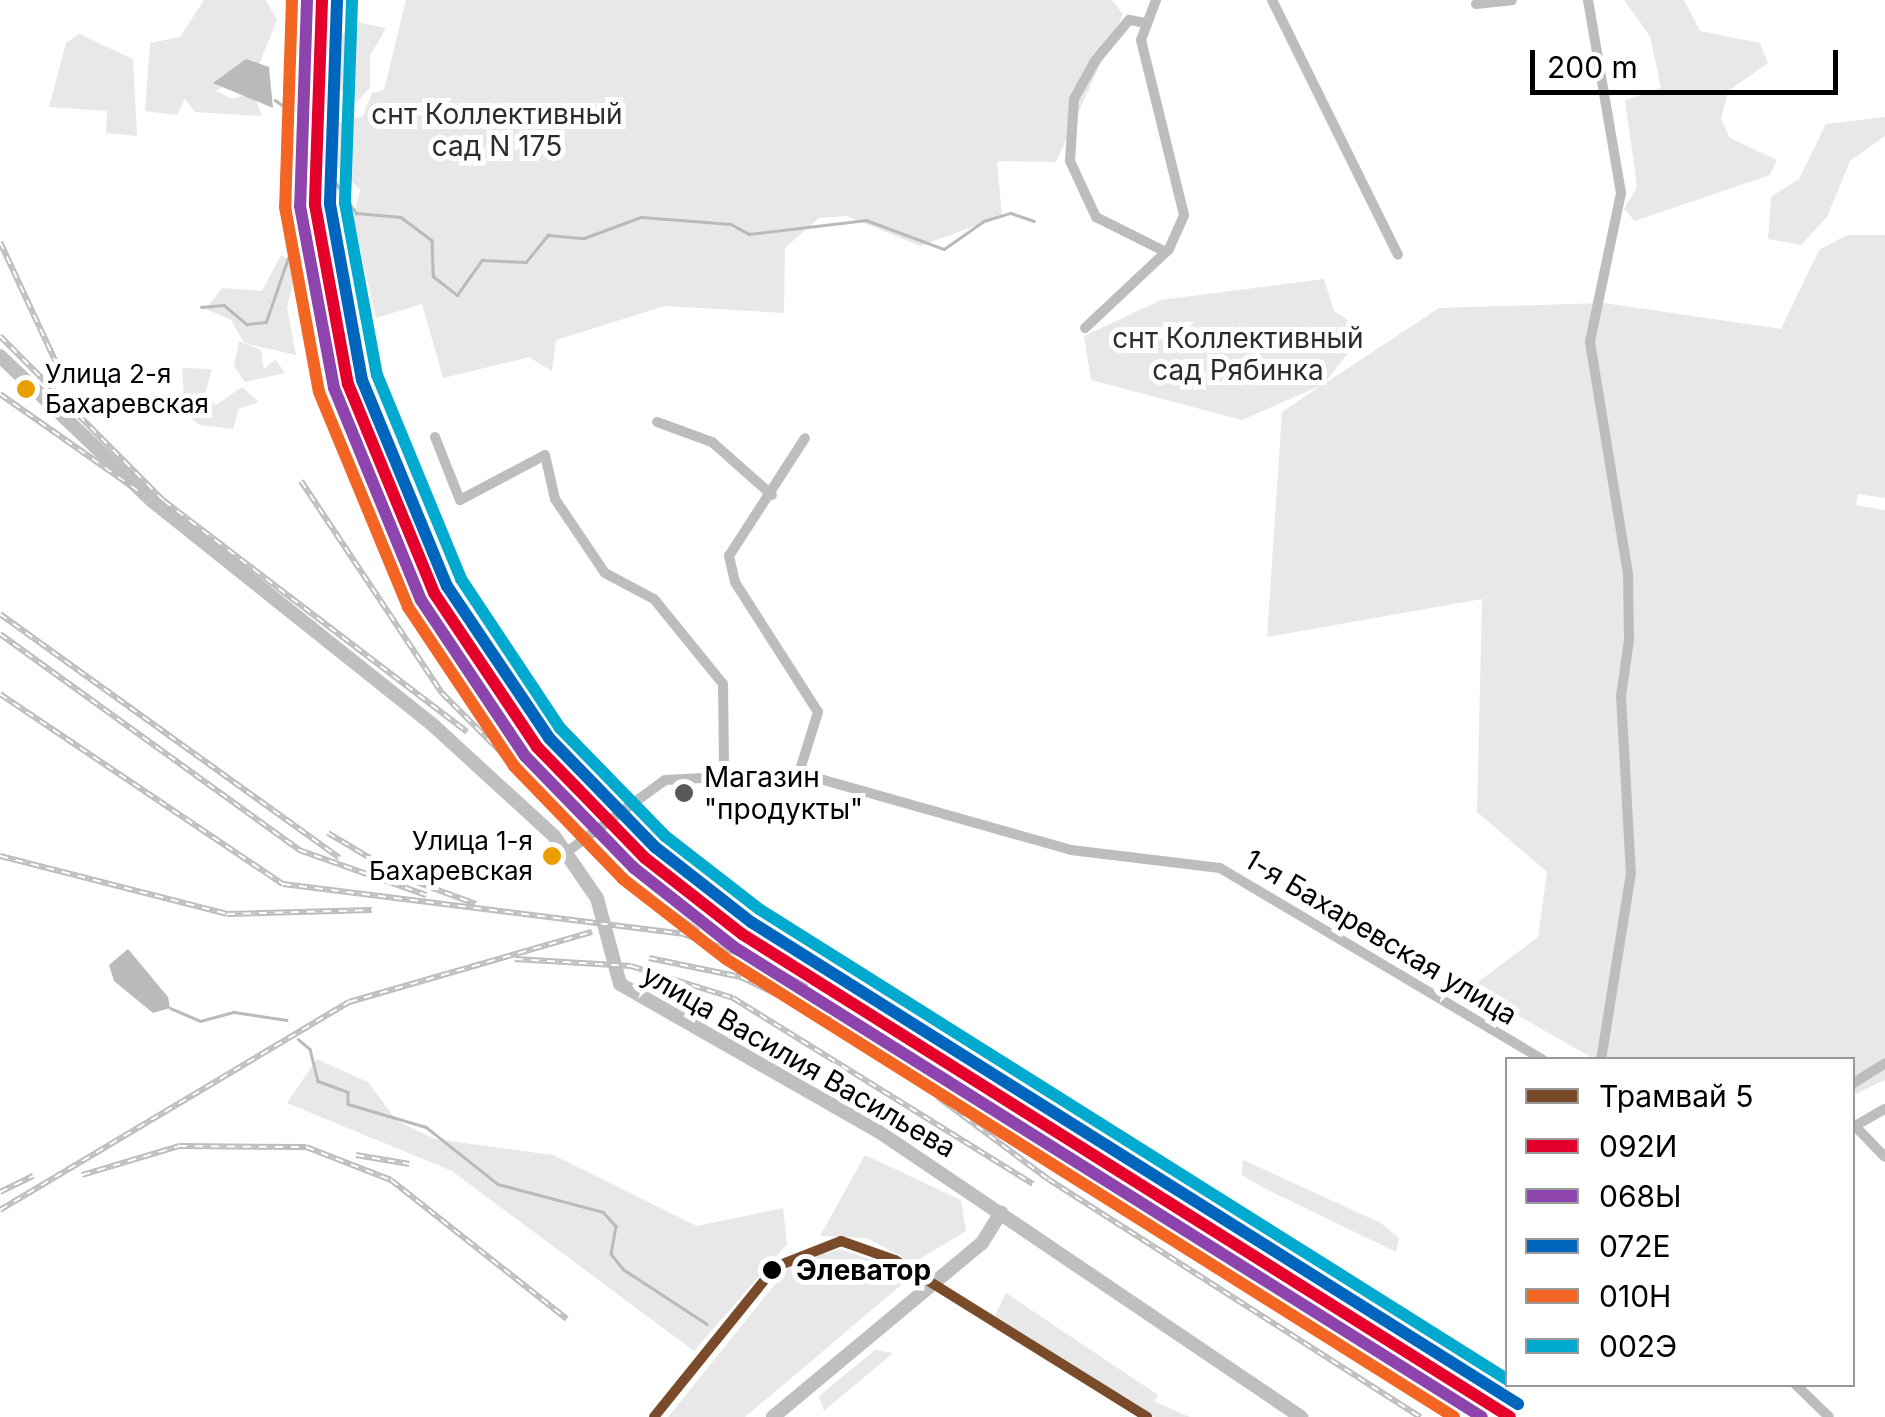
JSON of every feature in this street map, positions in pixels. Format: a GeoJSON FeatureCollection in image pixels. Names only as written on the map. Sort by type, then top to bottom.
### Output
{"type":"FeatureCollection","features":[{"type":"Feature","properties":{"kind":"main road","name":"улица Василия Васильева"},"geometry":{"type":"LineString","coordinates":[[0,356],[151,500],[471,758],[568,851],[597,898],[620,984],[878,1131],[1301,1417]]}},
{"type":"Feature","properties":{"kind":"main road"},"geometry":{"type":"LineString","coordinates":[[773,1417],[982,1242],[1000,1213]]}},
{"type":"Feature","properties":{"kind":"street"},"geometry":{"type":"LineString","coordinates":[[1085,328],[1166,252],[1184,214],[1141,40],[1156,0]]}},
{"type":"Feature","properties":{"kind":"street"},"geometry":{"type":"LineString","coordinates":[[1272,0],[1398,254]]}},
{"type":"Feature","properties":{"kind":"street"},"geometry":{"type":"LineString","coordinates":[[1476,4],[1512,0]]}},
{"type":"Feature","properties":{"kind":"street"},"geometry":{"type":"LineString","coordinates":[[1588,0],[1622,193],[1611,224],[1590,342],[1628,575],[1621,696],[1631,873],[1603,1057]]}},
{"type":"Feature","properties":{"kind":"street"},"geometry":{"type":"LineString","coordinates":[[1145,23],[1129,20],[1094,61],[1074,99],[1070,161],[1096,217],[1166,252]]}},
{"type":"Feature","properties":{"kind":"street"},"geometry":{"type":"LineString","coordinates":[[657,422],[712,442],[772,495]]}},
{"type":"Feature","properties":{"kind":"street"},"geometry":{"type":"LineString","coordinates":[[434,437],[460,500],[545,455],[555,499],[605,573],[654,599],[722,684],[724,770]]}},
{"type":"Feature","properties":{"kind":"street"},"geometry":{"type":"LineString","coordinates":[[800,773],[818,712],[730,569],[729,556],[772,495],[805,438]]}},
{"type":"Feature","properties":{"kind":"street","name":"1-я Бахаревская улица"},"geometry":{"type":"LineString","coordinates":[[568,851],[646,788],[724,770],[800,773],[1071,850],[1220,868],[1538,1057]]}},
{"type":"Feature","properties":{"kind":"street"},"geometry":{"type":"LineString","coordinates":[[1855,1082],[1885,1063]]}},
{"type":"Feature","properties":{"kind":"street"},"geometry":{"type":"LineString","coordinates":[[1855,1125],[1885,1110]]}},
{"type":"Feature","properties":{"kind":"street"},"geometry":{"type":"LineString","coordinates":[[1855,1126],[1885,1157]]}},
{"type":"Feature","properties":{"kind":"street"},"geometry":{"type":"LineString","coordinates":[[1798,1387],[1829,1417]]}},
{"type":"Feature","properties":{"kind":"green space"},"geometry":{"type":"Polygon","coordinates":[[[204,0],[266,0],[277,20],[259,65],[216,91],[233,99],[253,92],[262,116],[195,112],[185,99],[177,115],[145,111],[150,43],[180,37],[204,0]]]}},
{"type":"Feature","properties":{"kind":"green space","name":"снт Коллективный сад N 175"},"geometry":{"type":"Polygon","coordinates":[[[406,0],[1112,0],[1123,14],[1056,162],[997,161],[1002,216],[920,246],[847,216],[819,218],[785,248],[784,313],[665,306],[556,340],[552,371],[529,357],[443,378],[422,304],[376,318],[353,218],[360,190],[337,166],[337,123],[363,116],[372,93],[384,90],[406,0]]]}},
{"type":"Feature","properties":{"kind":"green space"},"geometry":{"type":"Polygon","coordinates":[[[1624,0],[1684,0],[1700,31],[1760,43],[1768,63],[1728,91],[1721,119],[1730,138],[1777,160],[1770,175],[1635,221],[1624,209],[1637,187],[1625,100],[1661,88],[1650,36],[1624,0]]]}},
{"type":"Feature","properties":{"kind":"green space"},"geometry":{"type":"Polygon","coordinates":[[[357,22],[386,28],[370,56],[370,87],[357,102],[329,81],[331,43],[357,22]]]}},
{"type":"Feature","properties":{"kind":"green space"},"geometry":{"type":"Polygon","coordinates":[[[79,34],[133,59],[137,136],[106,133],[107,111],[49,107],[66,43],[79,34]]]}},
{"type":"Feature","properties":{"kind":"green space"},"geometry":{"type":"Polygon","coordinates":[[[1885,117],[1885,136],[1850,161],[1827,217],[1801,245],[1768,239],[1771,197],[1799,179],[1826,124],[1885,117]]]}},
{"type":"Feature","properties":{"kind":"green space","name":"снт Коллективный сад Рябинка"},"geometry":{"type":"Polygon","coordinates":[[[1847,235],[1885,235],[1885,498],[1858,494],[1856,505],[1885,510],[1885,1080],[1855,1094],[1855,1057],[1591,1057],[1470,988],[1538,937],[1547,872],[1477,812],[1482,599],[1267,637],[1282,412],[1322,385],[1242,420],[1091,380],[1084,336],[1161,300],[1324,279],[1334,311],[1365,331],[1324,384],[1439,308],[1604,303],[1781,329],[1819,250],[1847,235]]]}},
{"type":"Feature","properties":{"kind":"green space"},"geometry":{"type":"Polygon","coordinates":[[[281,255],[298,265],[287,307],[296,355],[244,343],[231,320],[206,309],[222,288],[262,291],[281,255]]]}},
{"type":"Feature","properties":{"kind":"green space"},"geometry":{"type":"Polygon","coordinates":[[[239,341],[261,350],[264,369],[275,359],[285,373],[245,382],[234,366],[239,341]]]}},
{"type":"Feature","properties":{"kind":"green space"},"geometry":{"type":"Polygon","coordinates":[[[182,368],[212,369],[204,398],[216,405],[242,387],[259,402],[239,409],[233,429],[200,425],[185,413],[182,368]]]}},
{"type":"Feature","properties":{"kind":"green space"},"geometry":{"type":"Polygon","coordinates":[[[317,1059],[368,1082],[397,1121],[435,1139],[553,1155],[697,1226],[783,1208],[787,1244],[694,1351],[452,1171],[287,1103],[317,1059]]]}},
{"type":"Feature","properties":{"kind":"green space"},"geometry":{"type":"Polygon","coordinates":[[[865,1155],[961,1200],[966,1231],[913,1263],[867,1238],[820,1236],[865,1155]]]}},
{"type":"Feature","properties":{"kind":"green space"},"geometry":{"type":"Polygon","coordinates":[[[1243,1160],[1381,1223],[1399,1238],[1396,1252],[1242,1175],[1243,1160]]]}},
{"type":"Feature","properties":{"kind":"green space"},"geometry":{"type":"Polygon","coordinates":[[[841,1249],[913,1275],[745,1417],[668,1417],[792,1263],[841,1249]]]}},
{"type":"Feature","properties":{"kind":"green space"},"geometry":{"type":"Polygon","coordinates":[[[1006,1293],[1158,1395],[1155,1402],[1190,1417],[1155,1417],[994,1317],[1006,1293]]]}},
{"type":"Feature","properties":{"kind":"green space"},"geometry":{"type":"Polygon","coordinates":[[[875,1350],[893,1353],[824,1411],[819,1396],[875,1350]]]}},
{"type":"Feature","properties":{"kind":"shaded area"},"geometry":{"type":"Polygon","coordinates":[[[246,59],[269,67],[273,108],[213,83],[246,59]]]}},
{"type":"Feature","properties":{"kind":"shaded area"},"geometry":{"type":"Polygon","coordinates":[[[128,949],[168,997],[170,1008],[153,1013],[114,981],[109,965],[128,949]]]}},
{"type":"Feature","properties":{"kind":"waterway"},"geometry":{"type":"LineString","coordinates":[[275,100],[288,109],[291,250]]}},
{"type":"Feature","properties":{"kind":"waterway"},"geometry":{"type":"LineString","coordinates":[[334,180],[356,213],[401,217],[432,240],[433,276],[457,295],[482,260],[526,262],[548,235],[584,238],[641,217],[731,224],[749,234],[866,220],[944,249],[984,221],[1011,213],[1034,221]]}},
{"type":"Feature","properties":{"kind":"waterway"},"geometry":{"type":"LineString","coordinates":[[201,307],[224,305],[247,324],[266,322],[288,258]]}},
{"type":"Feature","properties":{"kind":"waterway"},"geometry":{"type":"LineString","coordinates":[[170,1008],[200,1021],[234,1012],[286,1020]]}},
{"type":"Feature","properties":{"kind":"waterway"},"geometry":{"type":"LineString","coordinates":[[298,1039],[310,1049],[318,1081],[348,1092],[348,1104],[426,1127],[498,1184],[603,1212],[616,1226],[611,1254],[623,1269],[707,1324]]}},
{"type":"Feature","properties":{"kind":"railway"},"geometry":{"type":"LineString","coordinates":[[0,242],[63,378]]}},
{"type":"Feature","properties":{"kind":"railway"},"geometry":{"type":"LineString","coordinates":[[0,336],[164,501],[467,732]]}},
{"type":"Feature","properties":{"kind":"railway"},"geometry":{"type":"LineString","coordinates":[[0,394],[144,495]]}},
{"type":"Feature","properties":{"kind":"railway"},"geometry":{"type":"LineString","coordinates":[[301,481],[442,693],[633,885],[698,931]]}},
{"type":"Feature","properties":{"kind":"railway"},"geometry":{"type":"LineString","coordinates":[[0,614],[339,858]]}},
{"type":"Feature","properties":{"kind":"railway"},"geometry":{"type":"LineString","coordinates":[[0,634],[299,850],[426,895]]}},
{"type":"Feature","properties":{"kind":"railway"},"geometry":{"type":"LineString","coordinates":[[0,694],[283,884],[683,934],[760,961]]}},
{"type":"Feature","properties":{"kind":"railway"},"geometry":{"type":"LineString","coordinates":[[328,833],[400,876],[476,904]]}},
{"type":"Feature","properties":{"kind":"railway"},"geometry":{"type":"LineString","coordinates":[[0,856],[227,914],[372,910]]}},
{"type":"Feature","properties":{"kind":"railway"},"geometry":{"type":"LineString","coordinates":[[0,1210],[349,1002],[592,932]]}},
{"type":"Feature","properties":{"kind":"railway"},"geometry":{"type":"LineString","coordinates":[[747,955],[807,987]]}},
{"type":"Feature","properties":{"kind":"railway"},"geometry":{"type":"LineString","coordinates":[[649,958],[741,977],[830,1020]]}},
{"type":"Feature","properties":{"kind":"railway"},"geometry":{"type":"LineString","coordinates":[[515,959],[631,966],[733,998],[1033,1184]]}},
{"type":"Feature","properties":{"kind":"railway"},"geometry":{"type":"LineString","coordinates":[[938,1097],[1048,1179],[1420,1417]]}},
{"type":"Feature","properties":{"kind":"railway"},"geometry":{"type":"LineString","coordinates":[[82,1175],[179,1146],[306,1147],[391,1180],[567,1319]]}},
{"type":"Feature","properties":{"kind":"railway"},"geometry":{"type":"LineString","coordinates":[[356,1155],[409,1164]]}},
{"type":"Feature","properties":{"kind":"railway"},"geometry":{"type":"LineString","coordinates":[[0,1192],[33,1176]]}},
{"type":"Feature","properties":{"kind":"tram line","name":"5"},"geometry":{"type":"LineString","coordinates":[[654,1417],[775,1267],[841,1241],[895,1260],[1147,1417]]}},
{"type":"Feature","properties":{"kind":"transit line","name":"010Н"},"geometry":{"type":"LineString","coordinates":[[292,0],[285,207],[319,392],[408,607],[514,766],[623,879],[726,959],[1454,1417]]}},
{"type":"Feature","properties":{"kind":"transit line","name":"068Ы"},"geometry":{"type":"LineString","coordinates":[[307,0],[300,206],[334,388],[421,600],[525,756],[634,868],[734,947],[1482,1417]]}},
{"type":"Feature","properties":{"kind":"transit line","name":"092И"},"geometry":{"type":"LineString","coordinates":[[322,0],[315,205],[348,384],[434,593],[537,747],[645,858],[742,934],[1510,1417]]}},
{"type":"Feature","properties":{"kind":"transit line","name":"072Е"},"geometry":{"type":"LineString","coordinates":[[337,1],[330,204],[362,380],[447,586],[549,738],[655,847],[751,922],[1518,1404]]}},
{"type":"Feature","properties":{"kind":"transit line","name":"002Э"},"geometry":{"type":"LineString","coordinates":[[352,1],[345,203],[377,375],[461,579],[560,728],[665,836],[759,909],[1505,1378]]}},
{"type":"Feature","properties":{"kind":"place","name":"Улица 2-я Бахаревская"},"geometry":{"type":"Point","coordinates":[26,389]}},
{"type":"Feature","properties":{"kind":"place","name":"Магазин \"продукты\""},"geometry":{"type":"Point","coordinates":[684,793]}},
{"type":"Feature","properties":{"kind":"place","name":"Улица 1-я Бахаревская"},"geometry":{"type":"Point","coordinates":[552,856]}},
{"type":"Feature","properties":{"kind":"place","name":"Элеватор"},"geometry":{"type":"Point","coordinates":[772,1270]}}]}
